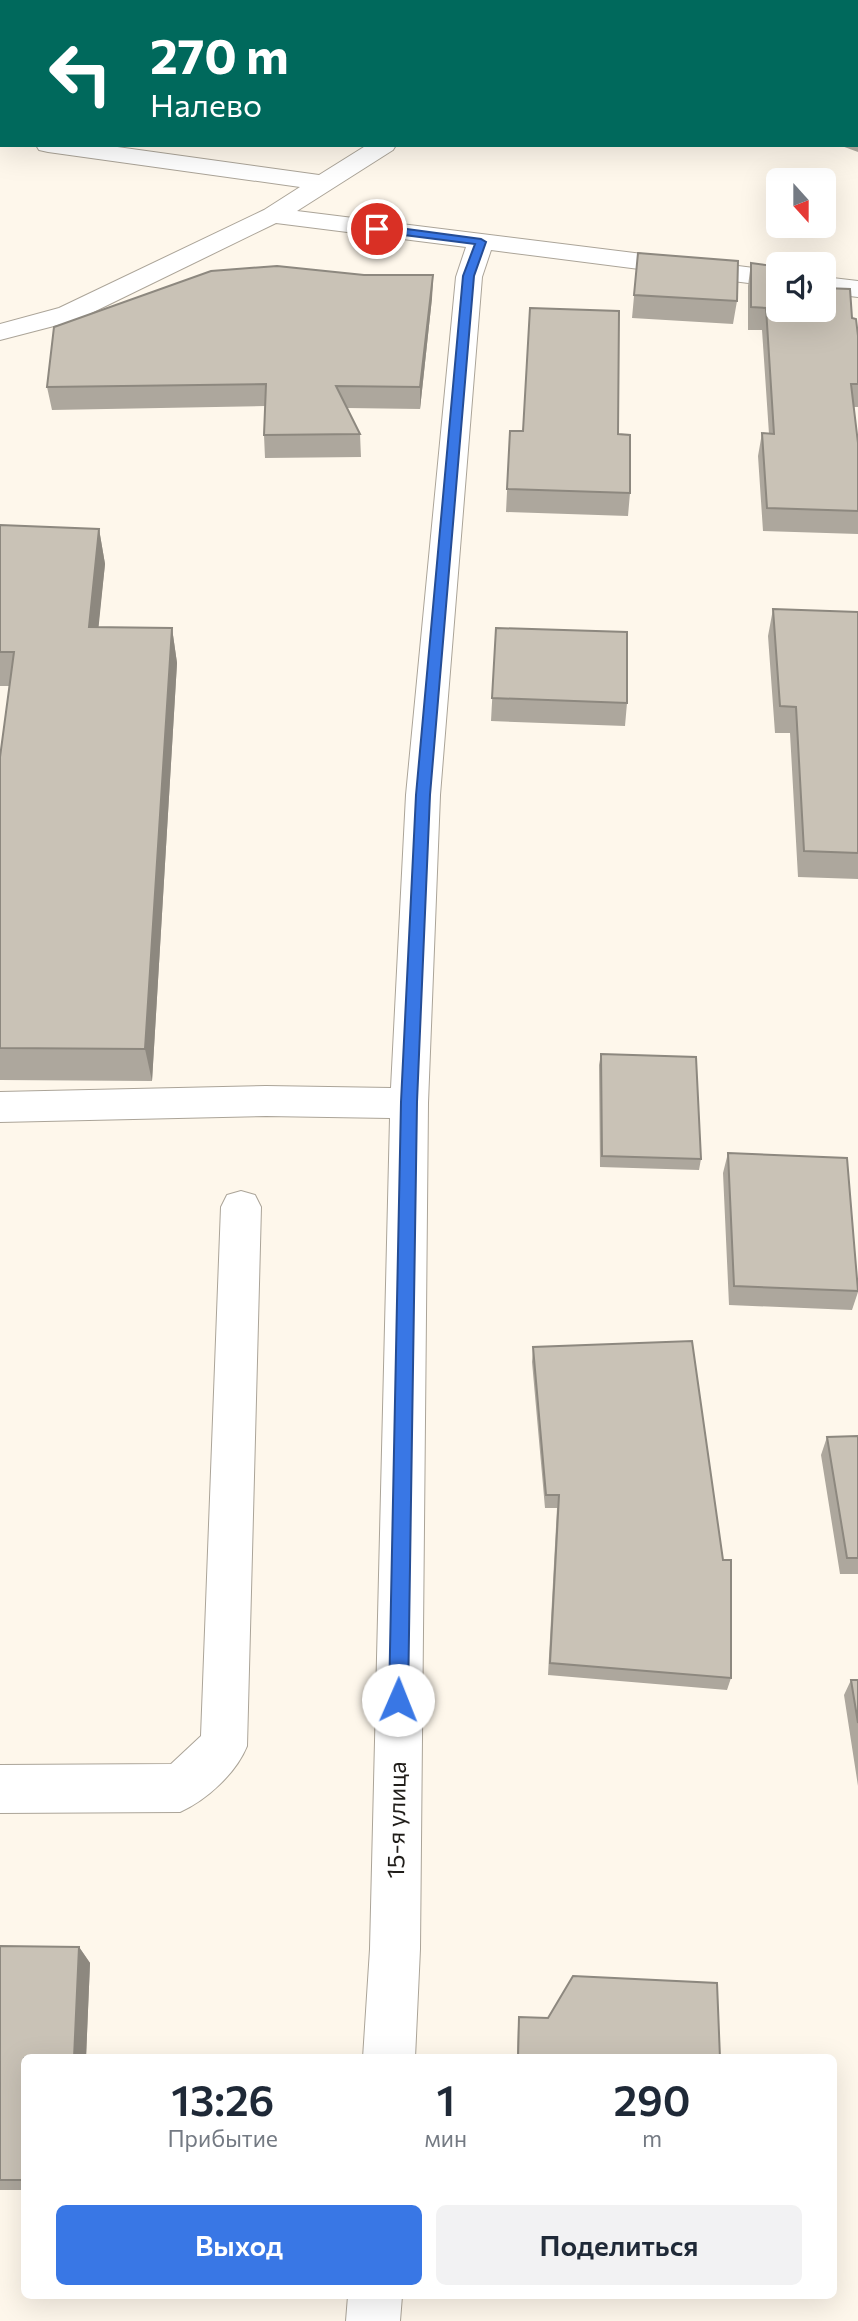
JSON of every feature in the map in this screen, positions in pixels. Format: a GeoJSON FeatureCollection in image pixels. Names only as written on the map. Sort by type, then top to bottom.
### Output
{"type":"FeatureCollection","features":[{"type":"Feature","properties":{"kind":"street"},"geometry":{"type":"LineString","coordinates":[[63,147],[324,183]]}},
{"type":"Feature","properties":{"kind":"street"},"geometry":{"type":"LineString","coordinates":[[0,332],[68,314],[273,215],[381,147]]}},
{"type":"Feature","properties":{"kind":"street"},"geometry":{"type":"LineString","coordinates":[[273,215],[766,277]]}},
{"type":"Feature","properties":{"kind":"street","name":"15-я улица"},"geometry":{"type":"LineString","coordinates":[[389,2054],[395,1949],[409,1102],[425,769],[469,276],[481,242]]}},
{"type":"Feature","properties":{"kind":"street"},"geometry":{"type":"LineString","coordinates":[[836,286],[858,289]]}},
{"type":"Feature","properties":{"kind":"street"},"geometry":{"type":"LineString","coordinates":[[0,1107],[266,1101],[409,1102]]}},
{"type":"Feature","properties":{"kind":"street"},"geometry":{"type":"LineString","coordinates":[[0,1789],[180,1787],[224,1746],[241,1207]]}},
{"type":"Feature","properties":{"kind":"street"},"geometry":{"type":"LineString","coordinates":[[373,2321],[375,2299]]}},
{"type":"Feature","properties":{"kind":"building"},"geometry":{"type":"Polygon","coordinates":[[[638,253],[738,261],[737,301],[634,295],[638,253]]]}},
{"type":"Feature","properties":{"kind":"building"},"geometry":{"type":"Polygon","coordinates":[[[751,263],[766,265],[766,308],[751,307],[751,263]]]}},
{"type":"Feature","properties":{"kind":"building"},"geometry":{"type":"Polygon","coordinates":[[[277,266],[364,275],[433,275],[420,387],[336,386],[360,434],[264,435],[266,384],[47,387],[54,327],[211,271],[277,266]]]}},
{"type":"Feature","properties":{"kind":"building"},"geometry":{"type":"Polygon","coordinates":[[[836,288],[850,289],[852,318],[856,319],[858,336],[858,384],[851,384],[858,443],[858,511],[767,508],[762,433],[774,434],[767,322],[836,322],[836,288]]]}},
{"type":"Feature","properties":{"kind":"building"},"geometry":{"type":"Polygon","coordinates":[[[530,308],[619,311],[618,434],[630,435],[630,493],[507,489],[510,431],[523,431],[530,308]]]}},
{"type":"Feature","properties":{"kind":"building"},"geometry":{"type":"Polygon","coordinates":[[[0,525],[99,529],[89,627],[172,628],[145,1049],[0,1048],[0,757],[14,652],[0,652],[0,525]]]}},
{"type":"Feature","properties":{"kind":"building"},"geometry":{"type":"Polygon","coordinates":[[[773,609],[858,612],[858,853],[804,851],[796,707],[780,706],[773,609]]]}},
{"type":"Feature","properties":{"kind":"building"},"geometry":{"type":"Polygon","coordinates":[[[496,628],[627,632],[627,703],[492,698],[496,628]]]}},
{"type":"Feature","properties":{"kind":"building"},"geometry":{"type":"Polygon","coordinates":[[[601,1054],[696,1057],[701,1159],[602,1156],[601,1054]]]}},
{"type":"Feature","properties":{"kind":"building"},"geometry":{"type":"Polygon","coordinates":[[[728,1153],[847,1158],[858,1291],[734,1286],[728,1153]]]}},
{"type":"Feature","properties":{"kind":"building"},"geometry":{"type":"Polygon","coordinates":[[[692,1341],[723,1560],[731,1560],[731,1678],[550,1663],[559,1495],[546,1495],[533,1347],[692,1341]]]}},
{"type":"Feature","properties":{"kind":"building"},"geometry":{"type":"Polygon","coordinates":[[[858,1436],[858,1558],[847,1558],[827,1437],[858,1436]]]}},
{"type":"Feature","properties":{"kind":"building"},"geometry":{"type":"Polygon","coordinates":[[[851,1680],[858,1680],[858,1723],[851,1680]]]}},
{"type":"Feature","properties":{"kind":"building"},"geometry":{"type":"Polygon","coordinates":[[[0,1946],[79,1947],[74,2054],[21,2054],[21,2180],[0,2180],[0,1946]]]}},
{"type":"Feature","properties":{"kind":"building"},"geometry":{"type":"Polygon","coordinates":[[[573,1976],[717,1983],[720,2054],[518,2054],[519,2017],[548,2018],[573,1976]]]}},
{"type":"Feature","properties":{"kind":"route"},"geometry":{"type":"LineString","coordinates":[[377,229],[481,242],[469,276],[423,795],[409,1102],[398,1700]]}}]}
